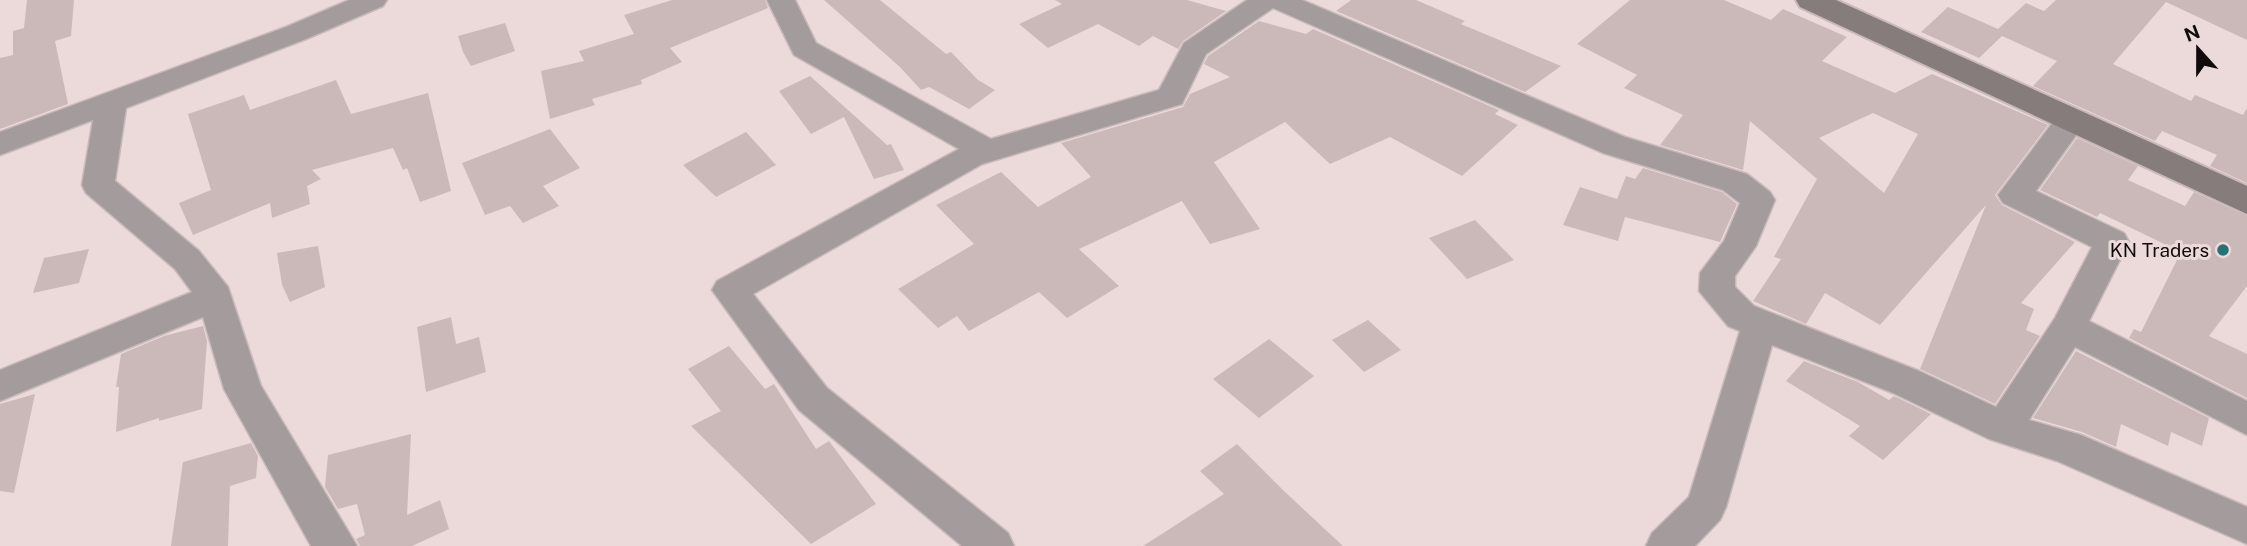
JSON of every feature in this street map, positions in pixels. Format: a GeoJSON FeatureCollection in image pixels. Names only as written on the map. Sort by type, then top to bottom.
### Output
{"type":"FeatureCollection","features":[{"type":"Feature","properties":{"kind":"main road"},"geometry":{"type":"LineString","coordinates":[[1811,0],[2247,201]]}},
{"type":"Feature","properties":{"kind":"street"},"geometry":{"type":"LineString","coordinates":[[0,145],[296,33],[373,0]]}},
{"type":"Feature","properties":{"kind":"street"},"geometry":{"type":"LineString","coordinates":[[781,0],[804,49],[988,151]]}},
{"type":"Feature","properties":{"kind":"street"},"geometry":{"type":"LineString","coordinates":[[993,546],[813,399],[730,290],[971,156],[1171,97],[1194,49],[1266,0]]}},
{"type":"Feature","properties":{"kind":"street"},"geometry":{"type":"LineString","coordinates":[[1278,0],[1614,145],[1735,182],[1758,200],[1739,246],[1718,273],[1717,291],[1741,316],[1906,382],[2003,428],[2067,447],[2247,526]]}},
{"type":"Feature","properties":{"kind":"street"},"geometry":{"type":"LineString","coordinates":[[112,102],[98,185],[187,260],[215,297],[243,389],[320,525],[336,546]]}},
{"type":"Feature","properties":{"kind":"street"},"geometry":{"type":"LineString","coordinates":[[2003,428],[2068,327],[2112,242],[2015,195],[2071,120]]}},
{"type":"Feature","properties":{"kind":"street"},"geometry":{"type":"LineString","coordinates":[[0,386],[215,297]]}},
{"type":"Feature","properties":{"kind":"street"},"geometry":{"type":"LineString","coordinates":[[1667,546],[1706,507],[1760,325]]}},
{"type":"Feature","properties":{"kind":"street"},"geometry":{"type":"LineString","coordinates":[[2068,327],[2247,419]]}},
{"type":"Feature","properties":{"kind":"building"},"geometry":{"type":"Polygon","coordinates":[[[27,0],[74,0],[71,36],[55,41],[68,104],[0,129],[0,58],[13,55],[13,31],[24,28],[27,0]]]}},
{"type":"Feature","properties":{"kind":"building"},"geometry":{"type":"Polygon","coordinates":[[[672,0],[765,0],[768,8],[670,48],[682,62],[641,80],[642,84],[592,99],[595,105],[550,119],[541,71],[584,61],[579,51],[634,34],[624,15],[672,0]]]}},
{"type":"Feature","properties":{"kind":"building"},"geometry":{"type":"Polygon","coordinates":[[[824,0],[880,0],[946,54],[951,52],[978,80],[995,90],[969,109],[929,87],[921,90],[900,67],[824,0]]]}},
{"type":"Feature","properties":{"kind":"building"},"geometry":{"type":"Polygon","coordinates":[[[1055,0],[1187,0],[1226,11],[1183,41],[1178,49],[1153,36],[1139,46],[1098,24],[1048,48],[1019,24],[1062,4],[1055,0]]]}},
{"type":"Feature","properties":{"kind":"building"},"geometry":{"type":"Polygon","coordinates":[[[1351,0],[1416,0],[1465,21],[1461,24],[1561,66],[1525,92],[1336,11],[1351,0]]]}},
{"type":"Feature","properties":{"kind":"building"},"geometry":{"type":"Polygon","coordinates":[[[1630,0],[1724,0],[1771,20],[1783,9],[1847,37],[1822,61],[1895,93],[1932,74],[2048,125],[1995,195],[2002,205],[2075,242],[2021,303],[2034,309],[2026,330],[2040,336],[1995,404],[1920,369],[1986,205],[1880,325],[1825,293],[1806,324],[1753,301],[1781,259],[1774,257],[1817,179],[1750,121],[1743,170],[1660,145],[1683,115],[1624,88],[1637,75],[1577,44],[1630,0]],[[1873,113],[1819,138],[1884,193],[1918,134],[1873,113]]]}},
{"type":"Feature","properties":{"kind":"building"},"geometry":{"type":"Polygon","coordinates":[[[2056,0],[2247,0],[2247,40],[2166,2],[2113,64],[2191,101],[2195,95],[2243,115],[2247,108],[2247,183],[2210,166],[2217,155],[2162,131],[2155,141],[2033,86],[2057,61],[2002,36],[1979,58],[1921,32],[1948,7],[1998,29],[2026,3],[2044,11],[2056,0]]]}},
{"type":"Feature","properties":{"kind":"building"},"geometry":{"type":"Polygon","coordinates":[[[1259,21],[1306,34],[1313,29],[1499,110],[1495,114],[1518,125],[1462,176],[1390,137],[1330,164],[1285,122],[1214,162],[1260,229],[1210,244],[1182,201],[1079,249],[1119,286],[1067,318],[1039,292],[969,331],[957,316],[938,328],[898,289],[974,244],[936,205],[1001,172],[1038,207],[1091,177],[1061,143],[1183,107],[1190,94],[1230,77],[1204,64],[1208,56],[1259,21]]]}},
{"type":"Feature","properties":{"kind":"building"},"geometry":{"type":"Polygon","coordinates":[[[505,23],[515,51],[471,66],[458,36],[505,23]]]}},
{"type":"Feature","properties":{"kind":"building"},"geometry":{"type":"Polygon","coordinates":[[[810,76],[887,145],[891,144],[904,170],[874,179],[844,117],[811,134],[779,91],[810,76]]]}},
{"type":"Feature","properties":{"kind":"building"},"geometry":{"type":"Polygon","coordinates":[[[336,80],[351,114],[428,93],[451,191],[420,202],[407,168],[403,170],[393,148],[312,170],[321,179],[307,186],[310,204],[272,218],[270,203],[193,235],[179,203],[211,190],[188,114],[244,95],[250,110],[336,80]]]}},
{"type":"Feature","properties":{"kind":"building"},"geometry":{"type":"Polygon","coordinates":[[[550,129],[580,168],[543,186],[559,206],[523,223],[510,206],[485,215],[462,163],[550,129]]]}},
{"type":"Feature","properties":{"kind":"building"},"geometry":{"type":"Polygon","coordinates":[[[746,132],[776,165],[716,197],[683,165],[746,132]]]}},
{"type":"Feature","properties":{"kind":"building"},"geometry":{"type":"Polygon","coordinates":[[[2077,138],[2138,166],[2128,180],[2185,206],[2194,192],[2247,216],[2247,286],[2209,336],[2247,354],[2247,398],[2129,338],[2134,329],[2141,332],[2181,252],[2100,213],[2097,217],[2040,190],[2077,138]]]}},
{"type":"Feature","properties":{"kind":"building"},"geometry":{"type":"Polygon","coordinates":[[[1643,168],[1722,192],[1737,204],[1720,242],[1625,217],[1618,241],[1563,225],[1580,187],[1617,199],[1626,176],[1635,179],[1643,168]]]}},
{"type":"Feature","properties":{"kind":"building"},"geometry":{"type":"Polygon","coordinates":[[[1475,220],[1514,260],[1467,279],[1429,238],[1475,220]]]}},
{"type":"Feature","properties":{"kind":"building"},"geometry":{"type":"Polygon","coordinates":[[[318,246],[325,287],[290,302],[282,285],[277,253],[318,246]]]}},
{"type":"Feature","properties":{"kind":"building"},"geometry":{"type":"Polygon","coordinates":[[[89,249],[79,283],[33,293],[44,258],[89,249]]]}},
{"type":"Feature","properties":{"kind":"building"},"geometry":{"type":"Polygon","coordinates":[[[451,317],[456,344],[479,337],[486,372],[426,392],[417,327],[451,317]]]}},
{"type":"Feature","properties":{"kind":"building"},"geometry":{"type":"Polygon","coordinates":[[[1368,320],[1401,350],[1364,372],[1332,340],[1368,320]]]}},
{"type":"Feature","properties":{"kind":"building"},"geometry":{"type":"Polygon","coordinates":[[[203,326],[207,341],[202,409],[159,421],[159,418],[116,432],[119,387],[116,387],[121,354],[164,336],[203,326]]]}},
{"type":"Feature","properties":{"kind":"building"},"geometry":{"type":"Polygon","coordinates":[[[1269,339],[1314,376],[1259,418],[1213,379],[1269,339]]]}},
{"type":"Feature","properties":{"kind":"building"},"geometry":{"type":"Polygon","coordinates":[[[729,346],[765,389],[774,384],[816,449],[829,441],[876,504],[811,544],[691,426],[721,411],[688,369],[729,346]]]}},
{"type":"Feature","properties":{"kind":"building"},"geometry":{"type":"Polygon","coordinates":[[[2076,351],[2209,418],[2202,446],[2171,432],[2168,446],[2121,424],[2116,447],[2082,432],[2033,418],[2076,351]]]}},
{"type":"Feature","properties":{"kind":"building"},"geometry":{"type":"Polygon","coordinates":[[[1804,361],[1858,382],[1889,400],[1894,396],[1931,414],[1883,460],[1849,436],[1860,426],[1786,381],[1804,361]]]}},
{"type":"Feature","properties":{"kind":"building"},"geometry":{"type":"Polygon","coordinates":[[[35,394],[14,493],[0,491],[0,404],[35,394]]]}},
{"type":"Feature","properties":{"kind":"building"},"geometry":{"type":"Polygon","coordinates":[[[411,434],[407,515],[440,500],[449,529],[412,546],[360,546],[356,539],[365,535],[357,504],[338,509],[325,487],[328,455],[411,434]]]}},
{"type":"Feature","properties":{"kind":"building"},"geometry":{"type":"Polygon","coordinates":[[[251,443],[258,456],[256,478],[230,486],[228,546],[171,546],[183,462],[251,443]]]}},
{"type":"Feature","properties":{"kind":"building"},"geometry":{"type":"Polygon","coordinates":[[[1237,444],[1343,546],[1143,546],[1224,494],[1200,471],[1237,444]]]}},
{"type":"Feature","properties":{"kind":"place","name":"KN Traders"},"geometry":{"type":"Point","coordinates":[2223,250]}}]}
